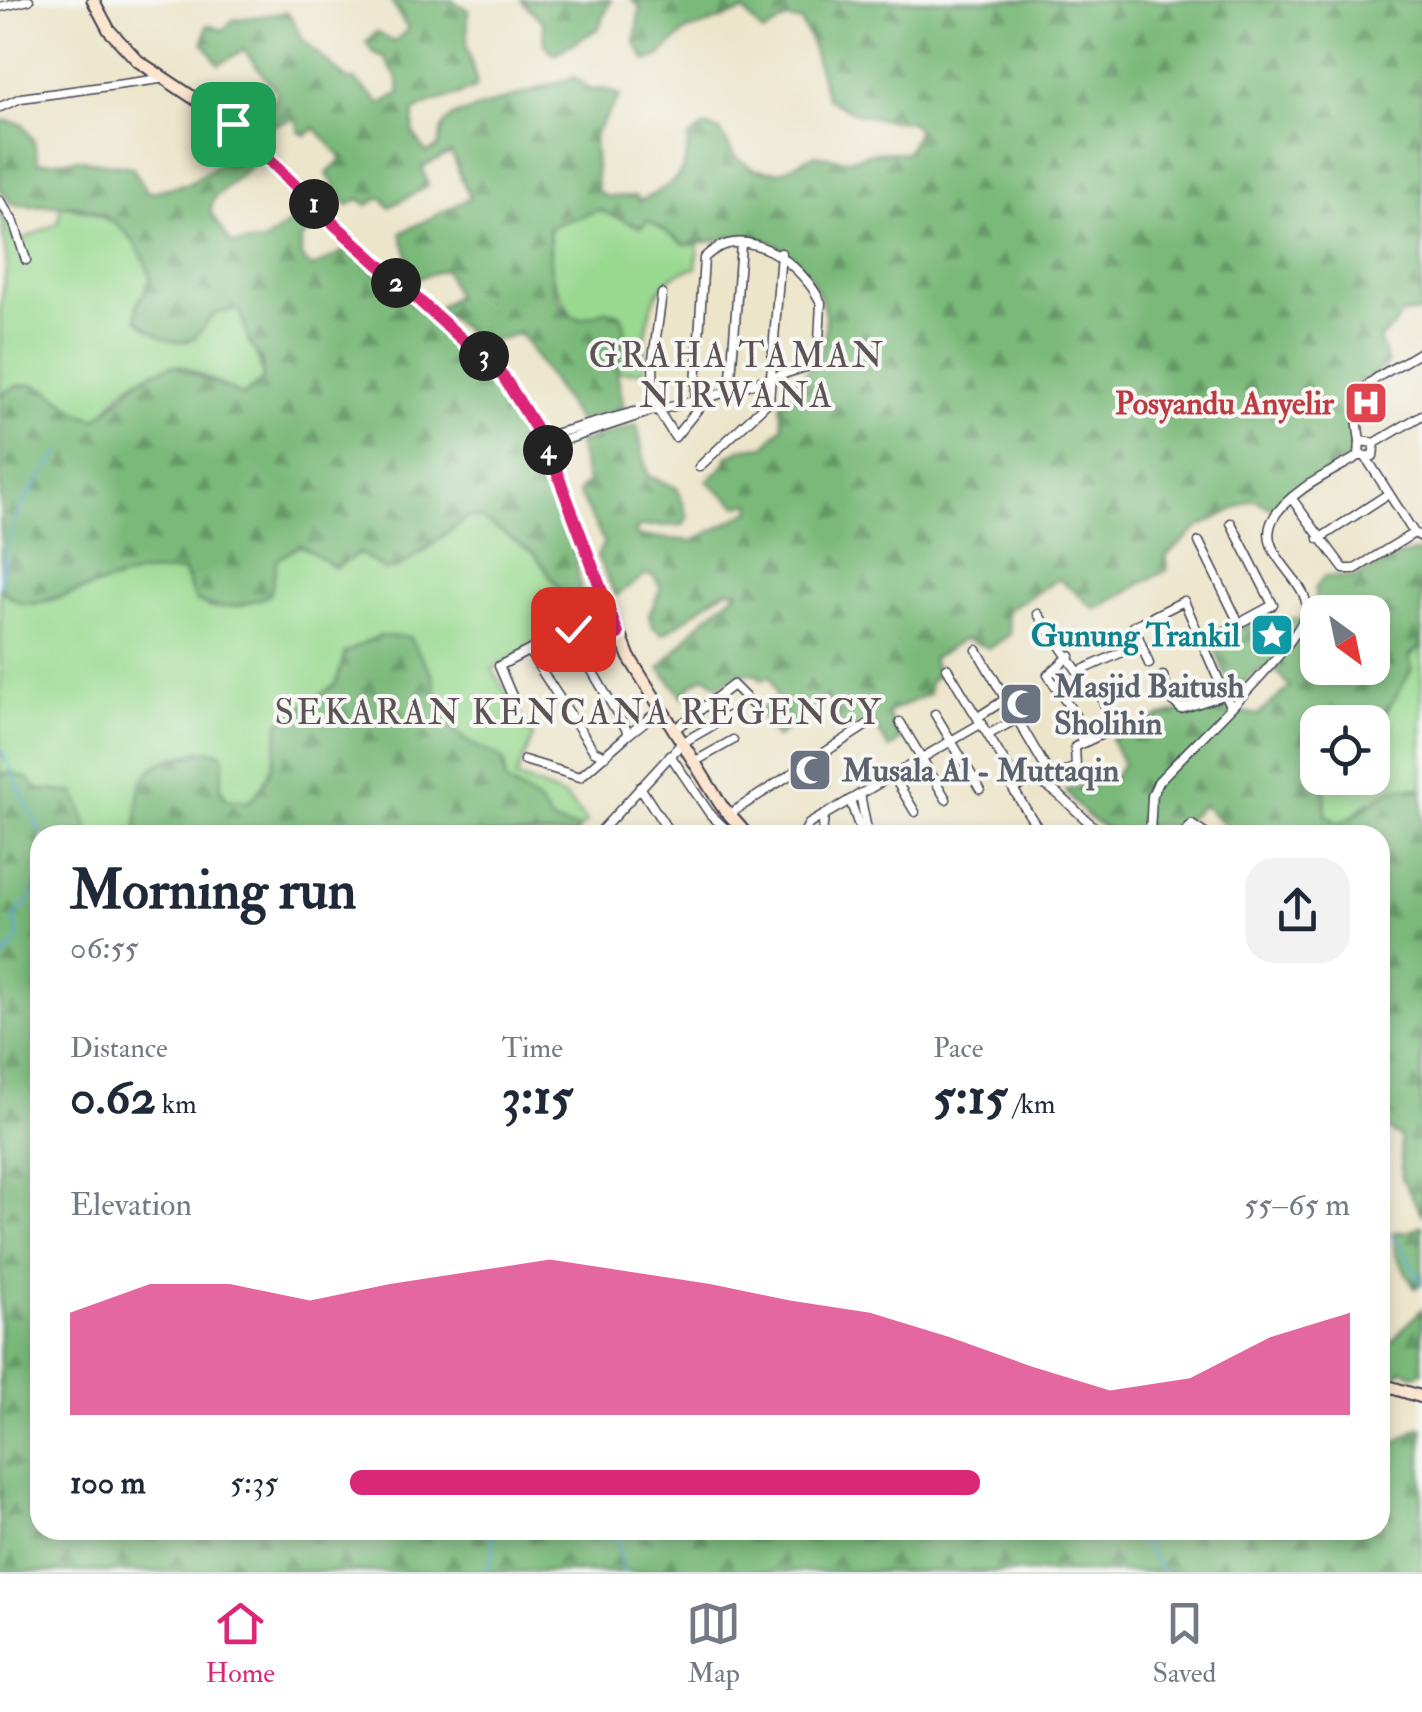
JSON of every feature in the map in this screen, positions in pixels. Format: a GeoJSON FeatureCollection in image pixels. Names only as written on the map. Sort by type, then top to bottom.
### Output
{"type":"FeatureCollection","features":[{"type":"Feature","properties":{"kind":"main road"},"geometry":{"type":"LineString","coordinates":[[93,0],[109,30],[160,79],[202,100],[233,124],[418,303],[492,363],[545,441],[618,634],[682,744],[738,825]]}},
{"type":"Feature","properties":{"kind":"main road"},"geometry":{"type":"LineString","coordinates":[[1390,1387],[1422,1396]]}},
{"type":"Feature","properties":{"kind":"street"},"geometry":{"type":"LineString","coordinates":[[0,7],[28,0]]}},
{"type":"Feature","properties":{"kind":"street"},"geometry":{"type":"LineString","coordinates":[[0,107],[21,98],[160,79]]}},
{"type":"Feature","properties":{"kind":"street"},"geometry":{"type":"LineString","coordinates":[[0,201],[14,223],[26,260]]}},
{"type":"Feature","properties":{"kind":"street"},"geometry":{"type":"LineString","coordinates":[[545,441],[695,402],[812,365],[819,342],[822,302],[781,253],[742,244],[716,249],[702,265],[695,402]]}},
{"type":"Feature","properties":{"kind":"street"},"geometry":{"type":"LineString","coordinates":[[730,391],[742,244]]}},
{"type":"Feature","properties":{"kind":"street"},"geometry":{"type":"LineString","coordinates":[[699,468],[768,402],[781,253]]}},
{"type":"Feature","properties":{"kind":"street"},"geometry":{"type":"LineString","coordinates":[[662,294],[653,359],[653,411],[675,437],[706,398]]}},
{"type":"Feature","properties":{"kind":"street"},"geometry":{"type":"LineString","coordinates":[[1292,499],[1340,566],[1350,570],[1418,535],[1363,457],[1354,408],[1358,394],[1422,350]]}},
{"type":"Feature","properties":{"kind":"street"},"geometry":{"type":"LineString","coordinates":[[1360,440],[1375,443],[1422,415]]}},
{"type":"Feature","properties":{"kind":"street"},"geometry":{"type":"LineString","coordinates":[[1150,825],[1150,807],[1158,782],[1298,629],[1305,614],[1305,598],[1270,540],[1274,518],[1292,499],[1363,457],[1374,456],[1375,443]]}},
{"type":"Feature","properties":{"kind":"street"},"geometry":{"type":"LineString","coordinates":[[1320,539],[1388,494]]}},
{"type":"Feature","properties":{"kind":"street"},"geometry":{"type":"LineString","coordinates":[[1201,644],[1273,605],[1231,523]]}},
{"type":"Feature","properties":{"kind":"street"},"geometry":{"type":"LineString","coordinates":[[1199,542],[1239,623]]}},
{"type":"Feature","properties":{"kind":"street"},"geometry":{"type":"LineString","coordinates":[[1149,664],[1134,626],[1184,601],[1230,706]]}},
{"type":"Feature","properties":{"kind":"street"},"geometry":{"type":"LineString","coordinates":[[1038,614],[1078,672],[1140,644]]}},
{"type":"Feature","properties":{"kind":"street"},"geometry":{"type":"LineString","coordinates":[[512,696],[499,666],[576,628],[600,642],[618,634]]}},
{"type":"Feature","properties":{"kind":"street"},"geometry":{"type":"LineString","coordinates":[[570,633],[628,734]]}},
{"type":"Feature","properties":{"kind":"street"},"geometry":{"type":"LineString","coordinates":[[532,649],[553,692],[594,751],[605,756]]}},
{"type":"Feature","properties":{"kind":"street"},"geometry":{"type":"LineString","coordinates":[[977,650],[1050,777],[1076,767],[1072,750],[1115,728],[1098,690]]}},
{"type":"Feature","properties":{"kind":"street"},"geometry":{"type":"LineString","coordinates":[[1070,656],[1048,675],[1075,715],[1082,743]]}},
{"type":"Feature","properties":{"kind":"street"},"geometry":{"type":"LineString","coordinates":[[947,668],[1013,776]]}},
{"type":"Feature","properties":{"kind":"street"},"geometry":{"type":"LineString","coordinates":[[1163,676],[1171,699],[1181,708],[1222,695]]}},
{"type":"Feature","properties":{"kind":"street"},"geometry":{"type":"LineString","coordinates":[[675,729],[734,685],[753,705]]}},
{"type":"Feature","properties":{"kind":"street"},"geometry":{"type":"LineString","coordinates":[[809,825],[980,720],[1006,699]]}},
{"type":"Feature","properties":{"kind":"street"},"geometry":{"type":"LineString","coordinates":[[524,760],[580,776],[661,710]]}},
{"type":"Feature","properties":{"kind":"street"},"geometry":{"type":"LineString","coordinates":[[935,714],[980,789]]}},
{"type":"Feature","properties":{"kind":"street"},"geometry":{"type":"LineString","coordinates":[[606,825],[682,744],[729,716]]}},
{"type":"Feature","properties":{"kind":"street"},"geometry":{"type":"LineString","coordinates":[[990,734],[1017,719]]}},
{"type":"Feature","properties":{"kind":"street"},"geometry":{"type":"LineString","coordinates":[[900,722],[946,799]]}},
{"type":"Feature","properties":{"kind":"street"},"geometry":{"type":"LineString","coordinates":[[710,814],[725,810],[796,770],[870,723]]}},
{"type":"Feature","properties":{"kind":"street"},"geometry":{"type":"LineString","coordinates":[[694,762],[734,740]]}},
{"type":"Feature","properties":{"kind":"street"},"geometry":{"type":"LineString","coordinates":[[670,755],[722,825]]}},
{"type":"Feature","properties":{"kind":"street"},"geometry":{"type":"LineString","coordinates":[[796,770],[803,778],[819,776],[827,785]]}},
{"type":"Feature","properties":{"kind":"street"},"geometry":{"type":"LineString","coordinates":[[892,774],[915,812]]}},
{"type":"Feature","properties":{"kind":"street"},"geometry":{"type":"LineString","coordinates":[[1035,825],[1013,789],[1032,780],[1044,783],[1087,825]]}},
{"type":"Feature","properties":{"kind":"street"},"geometry":{"type":"LineString","coordinates":[[640,787],[663,825]]}},
{"type":"Feature","properties":{"kind":"street"},"geometry":{"type":"LineString","coordinates":[[860,794],[864,825]]}},
{"type":"Feature","properties":{"kind":"street"},"geometry":{"type":"LineString","coordinates":[[850,800],[863,818]]}},
{"type":"Feature","properties":{"kind":"street"},"geometry":{"type":"LineString","coordinates":[[823,825],[824,816]]}},
{"type":"Feature","properties":{"kind":"green space"},"geometry":{"type":"Polygon","coordinates":[[[390,0],[452,0],[468,10],[467,45],[477,86],[414,112],[413,133],[426,153],[438,147],[443,126],[454,116],[574,77],[591,90],[605,89],[620,96],[594,135],[597,191],[608,197],[636,196],[639,201],[676,179],[685,162],[688,139],[705,126],[720,131],[735,157],[753,169],[780,172],[814,155],[849,160],[871,153],[907,152],[918,130],[909,121],[866,116],[827,98],[810,39],[800,21],[786,19],[763,33],[744,11],[685,32],[659,56],[646,61],[635,42],[640,6],[631,0],[1422,0],[1422,312],[1401,314],[1393,328],[1379,339],[1388,364],[1352,396],[1352,455],[1272,509],[1254,499],[1198,528],[1167,555],[1166,570],[1096,609],[1059,579],[1006,611],[1010,634],[990,648],[964,639],[932,659],[938,674],[930,681],[929,694],[887,713],[901,740],[889,749],[871,718],[845,732],[826,696],[776,738],[759,711],[777,697],[770,676],[762,680],[754,673],[738,674],[719,686],[705,676],[691,685],[683,697],[660,668],[703,620],[738,591],[729,589],[720,594],[663,634],[653,627],[649,615],[661,588],[653,575],[645,575],[616,596],[597,556],[604,542],[578,492],[587,483],[578,443],[637,425],[648,476],[677,488],[688,517],[683,525],[642,526],[635,531],[637,536],[693,541],[752,510],[751,503],[738,506],[707,481],[725,465],[728,456],[745,448],[765,446],[783,426],[780,404],[797,394],[795,381],[813,364],[823,344],[821,299],[811,278],[777,246],[755,237],[684,244],[648,220],[641,227],[599,210],[549,227],[552,279],[561,303],[579,319],[606,311],[621,314],[625,326],[617,372],[624,408],[578,421],[520,333],[491,342],[465,330],[437,308],[456,296],[445,269],[404,283],[393,272],[410,263],[401,233],[470,198],[451,153],[422,167],[428,186],[389,207],[382,197],[367,205],[359,199],[348,205],[327,174],[342,158],[315,128],[306,135],[299,132],[296,119],[271,125],[267,111],[277,92],[244,50],[219,64],[203,43],[207,25],[223,30],[233,20],[288,12],[304,41],[381,104],[400,93],[398,80],[384,57],[374,53],[366,42],[376,32],[394,42],[408,29],[390,0]]]}},
{"type":"Feature","properties":{"kind":"green space"},"geometry":{"type":"Polygon","coordinates":[[[521,0],[611,0],[598,29],[554,54],[545,44],[543,22],[521,0]]]}},
{"type":"Feature","properties":{"kind":"green space"},"geometry":{"type":"Polygon","coordinates":[[[0,120],[23,124],[34,142],[38,163],[77,159],[132,167],[148,193],[189,183],[239,151],[253,164],[214,198],[210,212],[232,244],[264,242],[297,218],[310,230],[301,240],[301,256],[312,268],[348,249],[480,363],[502,394],[495,389],[563,518],[578,572],[580,601],[564,596],[535,554],[482,519],[468,517],[399,568],[385,570],[359,553],[336,568],[300,545],[277,560],[270,595],[233,606],[215,607],[196,601],[184,571],[139,573],[34,604],[20,603],[1,590],[0,395],[28,384],[40,387],[96,419],[136,382],[174,365],[243,396],[263,379],[261,360],[249,343],[240,310],[216,313],[188,341],[164,337],[137,319],[137,305],[151,279],[138,250],[119,226],[92,210],[76,206],[12,204],[0,189],[0,120]]]}},
{"type":"Feature","properties":{"kind":"green space"},"geometry":{"type":"Polygon","coordinates":[[[61,205],[107,220],[138,248],[151,279],[137,305],[200,329],[216,313],[240,309],[263,379],[244,396],[181,365],[130,384],[96,419],[28,384],[0,395],[0,309],[7,264],[0,207],[16,243],[58,223],[61,205]]]}},
{"type":"Feature","properties":{"kind":"green space"},"geometry":{"type":"Polygon","coordinates":[[[599,210],[641,227],[647,220],[691,245],[698,243],[696,268],[679,273],[658,293],[648,322],[643,371],[617,372],[625,326],[606,311],[586,319],[572,317],[552,277],[549,227],[599,210]]]}},
{"type":"Feature","properties":{"kind":"green space"},"geometry":{"type":"Polygon","coordinates":[[[468,517],[482,519],[535,554],[564,596],[593,601],[607,624],[601,633],[588,628],[562,629],[492,669],[533,736],[516,777],[565,797],[587,822],[584,825],[553,823],[538,802],[505,781],[505,766],[459,735],[443,718],[437,702],[359,647],[345,653],[336,684],[279,723],[272,766],[249,802],[227,799],[200,751],[173,758],[142,782],[137,825],[88,825],[75,793],[37,789],[10,773],[0,775],[0,587],[49,601],[139,573],[184,571],[190,589],[210,608],[240,606],[270,595],[277,560],[301,545],[336,562],[359,553],[385,570],[423,552],[468,517]]]}},
{"type":"Feature","properties":{"kind":"green space"},"geometry":{"type":"Polygon","coordinates":[[[1422,551],[1422,646],[1408,656],[1412,669],[1390,706],[1300,705],[1300,795],[1325,795],[1326,815],[1337,823],[1394,790],[1422,789],[1422,1214],[1402,1179],[1400,1137],[1390,1130],[1390,825],[1225,825],[1203,805],[1180,825],[1101,825],[1078,807],[1066,790],[1113,778],[1123,764],[1111,739],[1159,717],[1221,701],[1233,711],[1258,715],[1290,687],[1277,672],[1260,670],[1232,691],[1213,644],[1258,619],[1300,619],[1300,685],[1390,685],[1390,595],[1316,595],[1315,589],[1324,577],[1356,577],[1402,555],[1422,551]]]}},
{"type":"Feature","properties":{"kind":"green space"},"geometry":{"type":"Polygon","coordinates":[[[378,636],[409,637],[432,674],[443,718],[464,740],[503,759],[505,781],[538,802],[553,823],[562,825],[137,825],[139,794],[147,774],[166,761],[206,751],[221,753],[224,759],[220,791],[227,799],[249,802],[272,766],[279,723],[336,684],[345,653],[378,636]]]}},
{"type":"Feature","properties":{"kind":"green space"},"geometry":{"type":"Polygon","coordinates":[[[1422,646],[1422,789],[1368,802],[1348,821],[1337,823],[1326,815],[1325,795],[1390,795],[1387,705],[1413,653],[1422,646]]]}},
{"type":"Feature","properties":{"kind":"green space"},"geometry":{"type":"Polygon","coordinates":[[[10,773],[28,778],[37,789],[75,793],[88,825],[30,825],[30,1540],[1390,1540],[1390,1446],[1422,1428],[1422,1572],[0,1572],[0,775],[10,773]]]}},
{"type":"Feature","properties":{"kind":"green space"},"geometry":{"type":"Polygon","coordinates":[[[1422,1225],[1422,1284],[1415,1288],[1395,1253],[1394,1232],[1408,1232],[1422,1225]]]}},
{"type":"Feature","properties":{"kind":"green space"},"geometry":{"type":"Polygon","coordinates":[[[1422,1309],[1422,1372],[1414,1375],[1403,1369],[1393,1378],[1390,1376],[1390,1343],[1422,1309]]]}},
{"type":"Feature","properties":{"kind":"waterway"},"geometry":{"type":"LineString","coordinates":[[0,586],[7,544],[18,514],[61,452]]}},
{"type":"Feature","properties":{"kind":"waterway"},"geometry":{"type":"LineString","coordinates":[[0,747],[37,825]]}},
{"type":"Feature","properties":{"kind":"waterway"},"geometry":{"type":"LineString","coordinates":[[0,962],[19,938],[14,917],[30,899]]}},
{"type":"Feature","properties":{"kind":"waterway"},"geometry":{"type":"LineString","coordinates":[[1390,1234],[1401,1246],[1422,1285]]}},
{"type":"Feature","properties":{"kind":"waterway"},"geometry":{"type":"LineString","coordinates":[[485,1572],[494,1550],[492,1540]]}},
{"type":"Feature","properties":{"kind":"waterway"},"geometry":{"type":"LineString","coordinates":[[617,1540],[623,1572]]}},
{"type":"Feature","properties":{"kind":"waterway"},"geometry":{"type":"LineString","coordinates":[[1141,1540],[1163,1572]]}},
{"type":"Feature","properties":{"kind":"place","name":"Posyandu Anyelir"},"geometry":{"type":"Point","coordinates":[1366,403]}},
{"type":"Feature","properties":{"kind":"place","name":"Gunung Trankil"},"geometry":{"type":"Point","coordinates":[1272,635]}},
{"type":"Feature","properties":{"kind":"place","name":"Masjid Baitush Sholihin"},"geometry":{"type":"Point","coordinates":[1021,704]}},
{"type":"Feature","properties":{"kind":"place","name":"Musala Al - Muttaqin"},"geometry":{"type":"Point","coordinates":[810,770]}},
{"type":"Feature","properties":{"kind":"district","name":"GRAHA TAMAN NIRWANA"},"geometry":{"type":"Point","coordinates":[737,375]}},
{"type":"Feature","properties":{"kind":"district","name":"SEKARAN KENCANA REGENCY"},"geometry":{"type":"Point","coordinates":[579,712]}},
{"type":"Feature","properties":{"kind":"route"},"geometry":{"type":"LineString","coordinates":[[233,124],[418,303],[503,376],[543,437],[618,634],[595,642],[573,629]]}}]}
